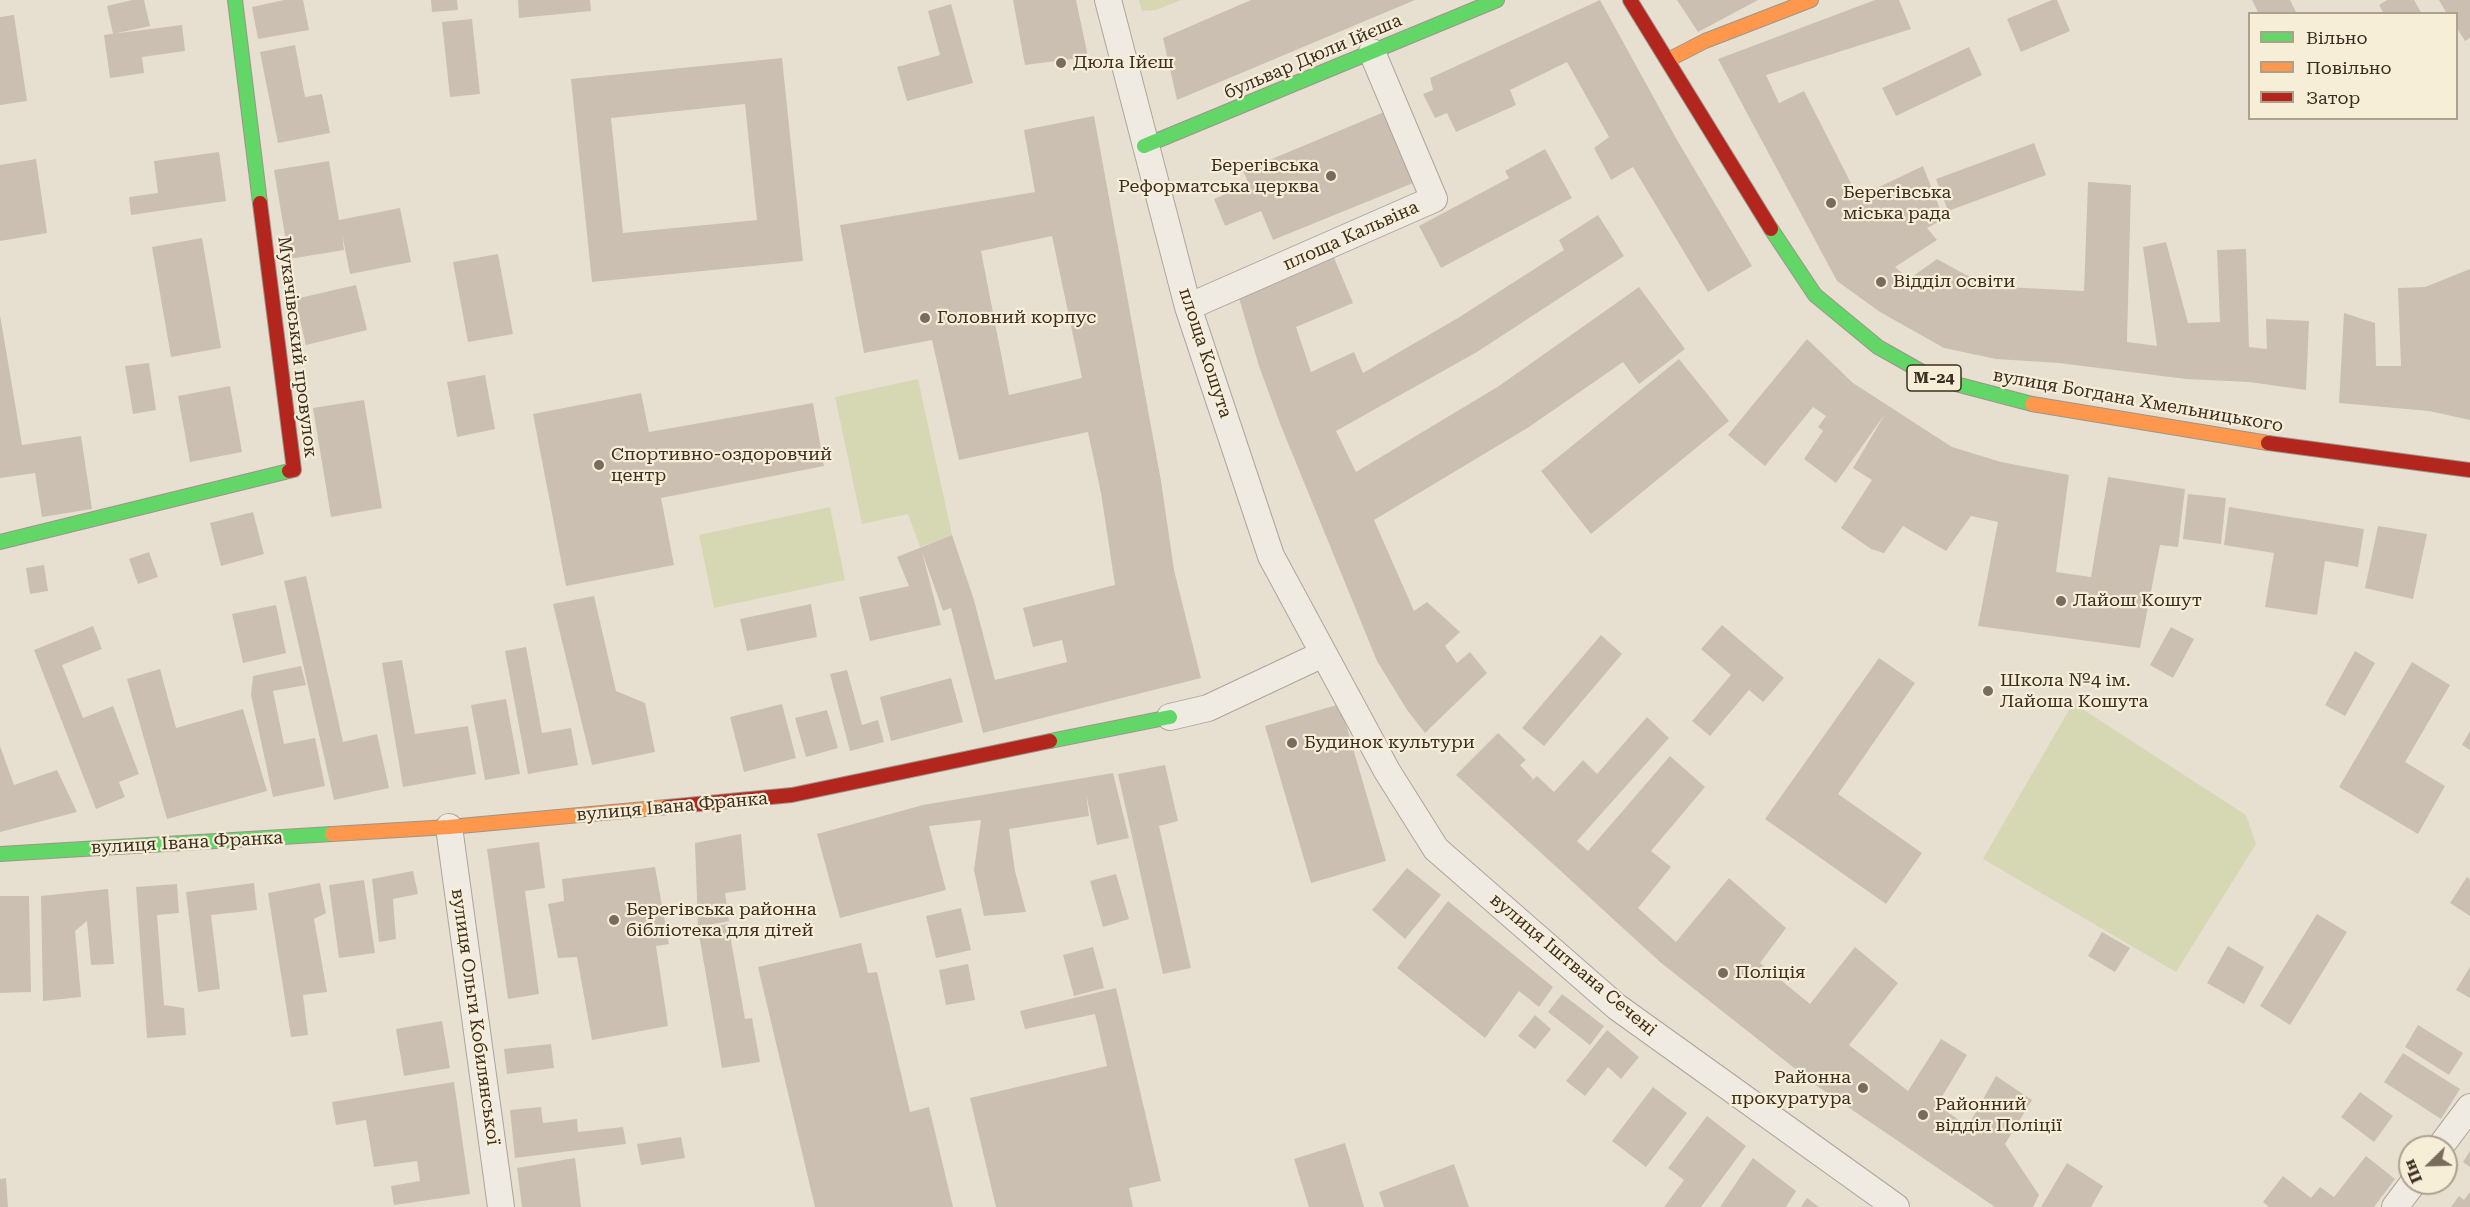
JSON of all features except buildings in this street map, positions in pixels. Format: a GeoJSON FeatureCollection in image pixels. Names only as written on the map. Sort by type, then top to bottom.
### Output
{"type":"FeatureCollection","features":[{"type":"Feature","properties":{"kind":"main road","name":"Мукачівський провулок"},"geometry":{"type":"LineString","coordinates":[[0,542],[294,470],[235,0]]}},
{"type":"Feature","properties":{"kind":"main road","name":"бульвар Дюли Ійєша"},"geometry":{"type":"LineString","coordinates":[[1144,146],[1497,0]]}},
{"type":"Feature","properties":{"kind":"main road","name":"вулиця Богдана Хмельницького"},"geometry":{"type":"LineString","coordinates":[[1630,0],[1757,209],[1815,295],[1878,347],[1933,378],[2020,402],[2055,408],[2239,439],[2470,470]]}},
{"type":"Feature","properties":{"kind":"main road"},"geometry":{"type":"LineString","coordinates":[[1668,60],[1705,41],[1811,0]]}},
{"type":"Feature","properties":{"kind":"main road","name":"вулиця Івана Франка"},"geometry":{"type":"LineString","coordinates":[[0,854],[449,827],[792,795],[918,767],[1170,717]]}},
{"type":"Feature","properties":{"kind":"street","name":"площа Кошута"},"geometry":{"type":"LineString","coordinates":[[1107,0],[1188,307],[1272,556],[1323,654]]}},
{"type":"Feature","properties":{"kind":"street","name":"площа Кальвіна"},"geometry":{"type":"LineString","coordinates":[[1188,307],[1434,199],[1372,52]]}},
{"type":"Feature","properties":{"kind":"street","name":"вулиця Івана Франка"},"geometry":{"type":"LineString","coordinates":[[1170,717],[1208,708],[1323,654]]}},
{"type":"Feature","properties":{"kind":"street","name":"вулиця Іштвана Сечені"},"geometry":{"type":"LineString","coordinates":[[1323,654],[1387,771],[1436,849],[1617,1007],[1896,1207]]}},
{"type":"Feature","properties":{"kind":"street","name":"вулиця Ольги Кобилянської"},"geometry":{"type":"LineString","coordinates":[[449,827],[501,1207]]}},
{"type":"Feature","properties":{"kind":"street"},"geometry":{"type":"LineString","coordinates":[[2449,1135],[2470,1107]]}},
{"type":"Feature","properties":{"kind":"green space"},"geometry":{"type":"Polygon","coordinates":[[[1139,0],[1181,0],[1156,10],[1142,11],[1139,0]]]}},
{"type":"Feature","properties":{"kind":"green space"},"geometry":{"type":"Polygon","coordinates":[[[918,379],[952,535],[920,547],[908,514],[862,524],[835,397],[918,379]]]}},
{"type":"Feature","properties":{"kind":"green space"},"geometry":{"type":"Polygon","coordinates":[[[830,507],[845,580],[714,608],[699,535],[830,507]]]}},
{"type":"Feature","properties":{"kind":"green space"},"geometry":{"type":"Polygon","coordinates":[[[2073,703],[2246,815],[2256,844],[2176,972],[1983,859],[2073,703]]]}},
{"type":"Feature","properties":{"kind":"traffic: fast"},"geometry":{"type":"LineString","coordinates":[[235,0],[260,203]]}},
{"type":"Feature","properties":{"kind":"traffic: fast"},"geometry":{"type":"LineString","coordinates":[[1144,146],[1497,0]]}},
{"type":"Feature","properties":{"kind":"traffic: fast"},"geometry":{"type":"LineString","coordinates":[[1771,229],[1815,295],[1878,347],[1933,378],[2032,404]]}},
{"type":"Feature","properties":{"kind":"traffic: fast"},"geometry":{"type":"LineString","coordinates":[[0,542],[289,471]]}},
{"type":"Feature","properties":{"kind":"traffic: fast"},"geometry":{"type":"LineString","coordinates":[[1050,741],[1170,717]]}},
{"type":"Feature","properties":{"kind":"traffic: fast"},"geometry":{"type":"LineString","coordinates":[[0,854],[332,834]]}},
{"type":"Feature","properties":{"kind":"traffic: slow"},"geometry":{"type":"LineString","coordinates":[[1668,60],[1705,41],[1811,0]]}},
{"type":"Feature","properties":{"kind":"traffic: slow"},"geometry":{"type":"LineString","coordinates":[[2032,404],[2268,443]]}},
{"type":"Feature","properties":{"kind":"traffic: slow"},"geometry":{"type":"LineString","coordinates":[[332,834],[449,827],[667,807]]}},
{"type":"Feature","properties":{"kind":"traffic: jam"},"geometry":{"type":"LineString","coordinates":[[1630,0],[1771,229]]}},
{"type":"Feature","properties":{"kind":"traffic: jam"},"geometry":{"type":"LineString","coordinates":[[260,203],[294,470],[289,471]]}},
{"type":"Feature","properties":{"kind":"traffic: jam"},"geometry":{"type":"LineString","coordinates":[[2268,443],[2470,470]]}},
{"type":"Feature","properties":{"kind":"traffic: jam"},"geometry":{"type":"LineString","coordinates":[[667,807],[792,795],[1050,741]]}},
{"type":"Feature","properties":{"kind":"place","name":"Дюла Ійєш"},"geometry":{"type":"Point","coordinates":[1061,63]}},
{"type":"Feature","properties":{"kind":"place","name":"Берегівська Реформатська церква"},"geometry":{"type":"Point","coordinates":[1331,176]}},
{"type":"Feature","properties":{"kind":"place","name":"Берегівська міська рада"},"geometry":{"type":"Point","coordinates":[1831,203]}},
{"type":"Feature","properties":{"kind":"place","name":"Відділ освіти"},"geometry":{"type":"Point","coordinates":[1881,282]}},
{"type":"Feature","properties":{"kind":"place","name":"Головний корпус"},"geometry":{"type":"Point","coordinates":[925,318]}},
{"type":"Feature","properties":{"kind":"place","name":"Спортивно-оздоровчий центр"},"geometry":{"type":"Point","coordinates":[599,465]}},
{"type":"Feature","properties":{"kind":"place","name":"Лайош Кошут"},"geometry":{"type":"Point","coordinates":[2061,601]}},
{"type":"Feature","properties":{"kind":"place","name":"Школа №4 ім. Лайоша Кошута"},"geometry":{"type":"Point","coordinates":[1988,691]}},
{"type":"Feature","properties":{"kind":"place","name":"Будинок культури"},"geometry":{"type":"Point","coordinates":[1292,743]}},
{"type":"Feature","properties":{"kind":"place","name":"Берегівська районна бібліотека для дітей"},"geometry":{"type":"Point","coordinates":[614,920]}},
{"type":"Feature","properties":{"kind":"place","name":"Поліція"},"geometry":{"type":"Point","coordinates":[1723,973]}},
{"type":"Feature","properties":{"kind":"place","name":"Районна прокуратура"},"geometry":{"type":"Point","coordinates":[1863,1088]}},
{"type":"Feature","properties":{"kind":"place","name":"Районний відділ Поліції"},"geometry":{"type":"Point","coordinates":[1923,1115]}}]}
